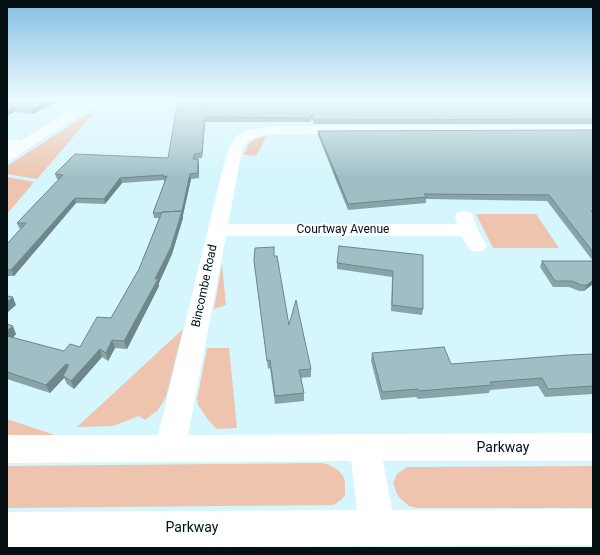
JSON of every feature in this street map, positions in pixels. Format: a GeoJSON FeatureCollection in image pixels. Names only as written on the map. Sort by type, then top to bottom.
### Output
{"type":"FeatureCollection","features":[{"type":"Feature","properties":{"kind":"street"},"geometry":{"type":"LineString","coordinates":[[7,156],[55,126]]}},
{"type":"Feature","properties":{"kind":"street","name":"Bincombe Road"},"geometry":{"type":"LineString","coordinates":[[170,449],[217,230],[236,148],[241,139],[254,133],[276,130],[593,129]]}},
{"type":"Feature","properties":{"kind":"street"},"geometry":{"type":"LineString","coordinates":[[7,143],[24,145]]}},
{"type":"Feature","properties":{"kind":"street","name":"Courtway Avenue"},"geometry":{"type":"LineString","coordinates":[[217,230],[470,231]]}},
{"type":"Feature","properties":{"kind":"street","name":"Parkway"},"geometry":{"type":"LineString","coordinates":[[7,450],[593,447]]}},
{"type":"Feature","properties":{"kind":"street"},"geometry":{"type":"LineString","coordinates":[[365,448],[377,527]]}},
{"type":"Feature","properties":{"kind":"street","name":"Parkway"},"geometry":{"type":"LineString","coordinates":[[7,530],[151,538],[377,527],[593,527]]}},
{"type":"Feature","properties":{"kind":"shaded area"},"geometry":{"type":"Polygon","coordinates":[[[69,126],[83,126],[37,179],[7,174],[7,166],[69,126]]]}},
{"type":"Feature","properties":{"kind":"shaded area"},"geometry":{"type":"Polygon","coordinates":[[[267,136],[256,156],[244,155],[248,145],[253,140],[267,136]]]}},
{"type":"Feature","properties":{"kind":"shaded area"},"geometry":{"type":"Polygon","coordinates":[[[7,177],[34,182],[7,214],[7,177]]]}},
{"type":"Feature","properties":{"kind":"shaded area"},"geometry":{"type":"Polygon","coordinates":[[[476,214],[536,214],[559,248],[493,248],[476,214]]]}},
{"type":"Feature","properties":{"kind":"shaded area"},"geometry":{"type":"Polygon","coordinates":[[[222,264],[226,305],[214,309],[222,264]]]}},
{"type":"Feature","properties":{"kind":"shaded area"},"geometry":{"type":"Polygon","coordinates":[[[183,329],[166,397],[158,410],[145,420],[139,416],[113,426],[77,427],[183,329]]]}},
{"type":"Feature","properties":{"kind":"shaded area"},"geometry":{"type":"Polygon","coordinates":[[[207,348],[229,348],[237,428],[217,429],[209,421],[198,405],[197,399],[207,348]]]}},
{"type":"Feature","properties":{"kind":"shaded area"},"geometry":{"type":"Polygon","coordinates":[[[7,419],[55,435],[7,435],[7,419]]]}},
{"type":"Feature","properties":{"kind":"shaded area"},"geometry":{"type":"Polygon","coordinates":[[[327,464],[338,470],[343,476],[345,482],[345,495],[334,505],[7,508],[7,467],[9,466],[327,464]]]}},
{"type":"Feature","properties":{"kind":"shaded area"},"geometry":{"type":"Polygon","coordinates":[[[593,466],[593,508],[416,508],[409,506],[399,497],[393,483],[397,474],[407,467],[593,466]]]}},
{"type":"Feature","properties":{"kind":"building"},"geometry":{"type":"Polygon","coordinates":[[[174,126],[204,126],[202,153],[195,154],[193,159],[198,159],[198,173],[190,174],[182,211],[153,213],[167,176],[120,178],[104,199],[75,198],[11,270],[7,270],[7,244],[26,223],[17,223],[63,175],[55,174],[75,154],[168,158],[174,126]]]}},
{"type":"Feature","properties":{"kind":"building"},"geometry":{"type":"Polygon","coordinates":[[[593,130],[593,211],[591,211],[593,213],[593,252],[549,195],[424,194],[427,197],[348,204],[318,131],[593,130]]]}},
{"type":"Feature","properties":{"kind":"building"},"geometry":{"type":"Polygon","coordinates":[[[182,211],[171,247],[155,279],[158,279],[124,341],[112,340],[106,353],[100,349],[71,381],[63,376],[69,365],[66,364],[46,385],[7,372],[7,336],[64,351],[70,344],[80,347],[97,317],[111,318],[139,269],[162,212],[182,211]]]}},
{"type":"Feature","properties":{"kind":"building"},"geometry":{"type":"Polygon","coordinates":[[[339,246],[423,255],[423,309],[392,305],[393,271],[337,263],[339,246]]]}},
{"type":"Feature","properties":{"kind":"building"},"geometry":{"type":"Polygon","coordinates":[[[274,247],[274,256],[277,256],[289,325],[296,300],[311,369],[299,370],[304,393],[275,396],[270,360],[267,361],[254,261],[255,248],[274,247]]]}},
{"type":"Feature","properties":{"kind":"building"},"geometry":{"type":"Polygon","coordinates":[[[542,261],[593,261],[593,280],[587,285],[581,285],[572,281],[555,281],[542,261]]]}},
{"type":"Feature","properties":{"kind":"building"},"geometry":{"type":"Polygon","coordinates":[[[7,296],[13,297],[7,302],[7,296]]]}},
{"type":"Feature","properties":{"kind":"building"},"geometry":{"type":"Polygon","coordinates":[[[7,324],[13,326],[7,331],[7,324]]]}},
{"type":"Feature","properties":{"kind":"building"},"geometry":{"type":"Polygon","coordinates":[[[444,347],[451,364],[593,354],[593,386],[548,389],[542,378],[490,382],[492,385],[419,391],[418,389],[382,392],[372,353],[444,347]]]}}]}
